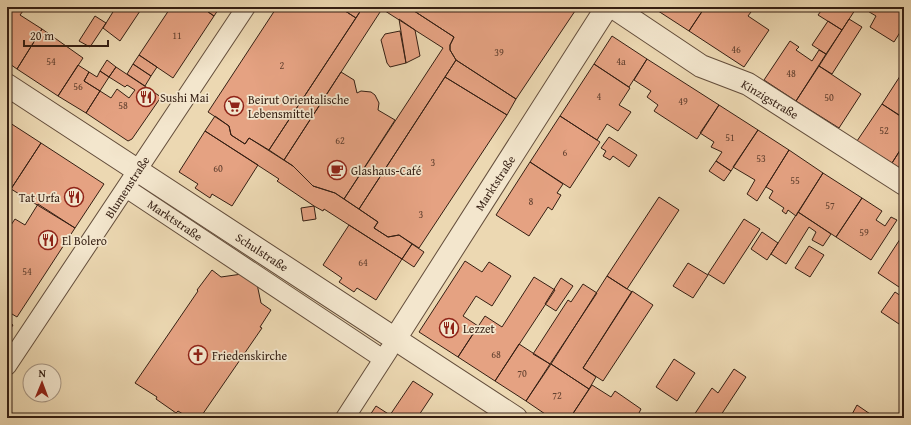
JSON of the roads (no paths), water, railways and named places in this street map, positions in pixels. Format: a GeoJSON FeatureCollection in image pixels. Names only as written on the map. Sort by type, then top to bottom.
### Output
{"type":"FeatureCollection","features":[{"type":"Feature","properties":{"kind":"street","name":"Blumenstraße"},"geometry":{"type":"LineString","coordinates":[[7,366],[246,7]]}},
{"type":"Feature","properties":{"kind":"street","name":"Marktstraße"},"geometry":{"type":"LineString","coordinates":[[345,418],[607,7]]}},
{"type":"Feature","properties":{"kind":"street","name":"Kinzigstraße"},"geometry":{"type":"LineString","coordinates":[[613,7],[701,66],[748,84],[904,184]]}},
{"type":"Feature","properties":{"kind":"street","name":"Schulstraße"},"geometry":{"type":"LineString","coordinates":[[7,85],[132,179],[395,339],[516,418]]}},
{"type":"Feature","properties":{"kind":"street","name":"Marktstraße"},"geometry":{"type":"LineString","coordinates":[[132,179],[383,359]]}},
{"type":"Feature","properties":{"kind":"place","name":"Sushi Mai"},"geometry":{"type":"Point","coordinates":[146,97]}},
{"type":"Feature","properties":{"kind":"place","name":"Beirut Orientalische Lebensmittel"},"geometry":{"type":"Point","coordinates":[234,106]}},
{"type":"Feature","properties":{"kind":"place","name":"Glashaus-Café"},"geometry":{"type":"Point","coordinates":[337,170]}},
{"type":"Feature","properties":{"kind":"place","name":"Tat Urfa"},"geometry":{"type":"Point","coordinates":[74,197]}},
{"type":"Feature","properties":{"kind":"place","name":"El Bolero"},"geometry":{"type":"Point","coordinates":[48,240]}},
{"type":"Feature","properties":{"kind":"place","name":"Lezzet"},"geometry":{"type":"Point","coordinates":[449,328]}},
{"type":"Feature","properties":{"kind":"place","name":"Friedenskirche"},"geometry":{"type":"Point","coordinates":[198,355]}}]}
